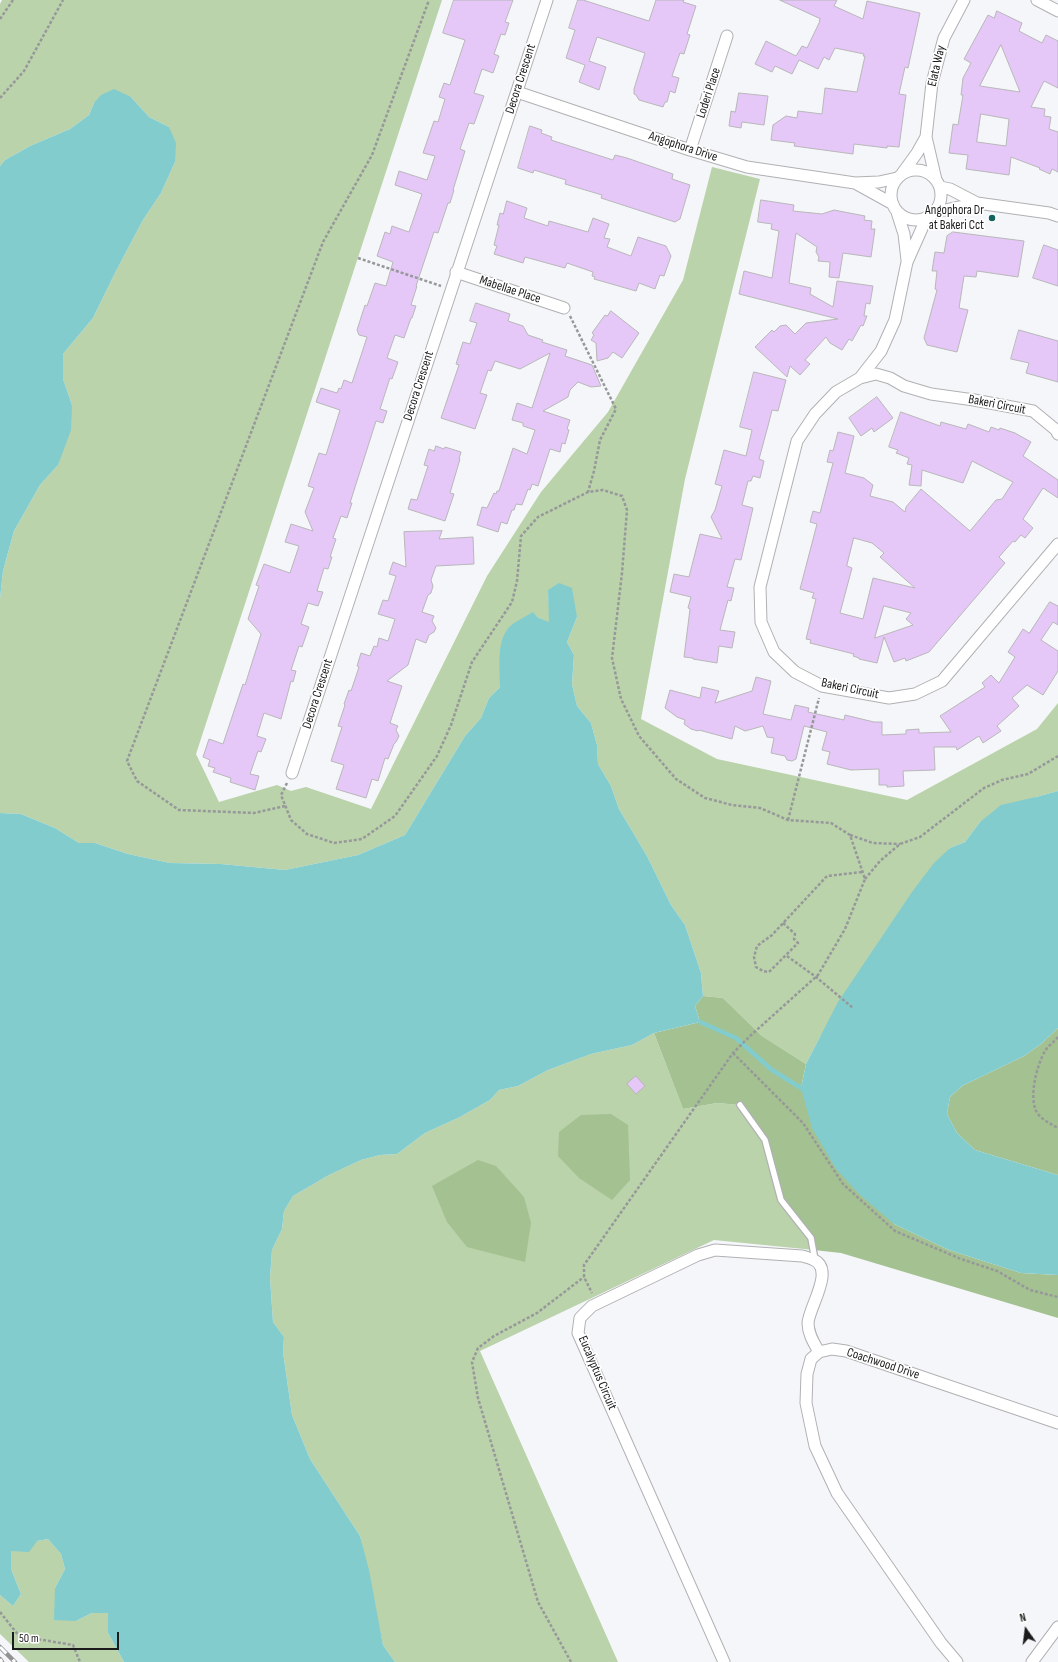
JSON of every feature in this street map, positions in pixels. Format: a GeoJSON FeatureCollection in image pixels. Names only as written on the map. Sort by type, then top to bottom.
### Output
{"type":"FeatureCollection","features":[{"type":"Feature","properties":{"kind":"street","name":"Decora Crescent"},"geometry":{"type":"LineString","coordinates":[[292,773],[456,272],[547,0]]}},
{"type":"Feature","properties":{"kind":"street","name":"Elata Way"},"geometry":{"type":"LineString","coordinates":[[938,184],[926,137],[932,83],[944,38],[964,0]]}},
{"type":"Feature","properties":{"kind":"street"},"geometry":{"type":"LineString","coordinates":[[1037,0],[1058,11]]}},
{"type":"Feature","properties":{"kind":"street","name":"Loderi Place"},"geometry":{"type":"LineString","coordinates":[[690,150],[727,36]]}},
{"type":"Feature","properties":{"kind":"street","name":"Angophora Drive"},"geometry":{"type":"LineString","coordinates":[[517,92],[690,150],[747,167],[855,183],[879,182],[899,177]]}},
{"type":"Feature","properties":{"kind":"street","name":"Elata Way"},"geometry":{"type":"LineString","coordinates":[[899,177],[917,153],[926,137]]}},
{"type":"Feature","properties":{"kind":"street"},"geometry":{"type":"LineString","coordinates":[[938,184],[940,202],[936,210],[927,217],[919,220],[912,220],[904,217],[895,208],[891,194],[892,186],[899,177],[908,171],[918,170],[927,172],[938,184],[976,202],[1049,213],[1058,216]]}},
{"type":"Feature","properties":{"kind":"street","name":"Angophora Drive"},"geometry":{"type":"LineString","coordinates":[[855,183],[895,208]]}},
{"type":"Feature","properties":{"kind":"street"},"geometry":{"type":"LineString","coordinates":[[936,210],[945,210],[976,202]]}},
{"type":"Feature","properties":{"kind":"street","name":"Bakeri Circuit"},"geometry":{"type":"LineString","coordinates":[[895,208],[904,234],[907,262]]}},
{"type":"Feature","properties":{"kind":"street","name":"Bakeri Circuit"},"geometry":{"type":"LineString","coordinates":[[860,378],[880,351],[895,320],[907,262],[927,217]]}},
{"type":"Feature","properties":{"kind":"street","name":"Mabellae Place"},"geometry":{"type":"LineString","coordinates":[[456,272],[564,308]]}},
{"type":"Feature","properties":{"kind":"street","name":"Bakeri Circuit"},"geometry":{"type":"LineString","coordinates":[[1058,434],[1056,430],[1032,411],[974,400],[931,394],[904,386],[890,378],[876,374],[860,378],[836,392],[815,414],[797,441],[760,587],[761,622],[774,652],[795,672],[822,686],[889,698],[915,694],[942,681],[1058,544]]}},
{"type":"Feature","properties":{"kind":"street","name":"Eucalyptus Circuit"},"geometry":{"type":"LineString","coordinates":[[724,1662],[578,1333],[580,1318],[592,1306],[698,1255],[715,1250],[802,1256],[815,1260]]}},
{"type":"Feature","properties":{"kind":"street"},"geometry":{"type":"LineString","coordinates":[[815,1260],[821,1268],[823,1277],[808,1323],[811,1339],[819,1352],[811,1359],[807,1374],[806,1403],[816,1446],[837,1493],[941,1643],[958,1662]]}},
{"type":"Feature","properties":{"kind":"street","name":"Coachwood Drive"},"geometry":{"type":"LineString","coordinates":[[819,1352],[832,1349],[846,1351],[1058,1423]]}},
{"type":"Feature","properties":{"kind":"street"},"geometry":{"type":"LineString","coordinates":[[1032,1662],[1058,1627]]}},
{"type":"Feature","properties":{"kind":"lane"},"geometry":{"type":"LineString","coordinates":[[740,1105],[765,1140],[781,1200],[812,1238],[815,1260]]}},
{"type":"Feature","properties":{"kind":"path"},"geometry":{"type":"LineString","coordinates":[[0,19],[13,0]]}},
{"type":"Feature","properties":{"kind":"path"},"geometry":{"type":"LineString","coordinates":[[0,98],[24,72],[63,0]]}},
{"type":"Feature","properties":{"kind":"path"},"geometry":{"type":"LineString","coordinates":[[285,806],[254,813],[179,810],[137,781],[127,761],[322,242],[372,155],[429,0]]}},
{"type":"Feature","properties":{"kind":"path"},"geometry":{"type":"LineString","coordinates":[[358,258],[451,289]]}},
{"type":"Feature","properties":{"kind":"path"},"geometry":{"type":"LineString","coordinates":[[564,308],[574,321],[616,409],[600,440],[588,492]]}},
{"type":"Feature","properties":{"kind":"path"},"geometry":{"type":"LineString","coordinates":[[292,773],[281,795],[291,820],[307,834],[334,843],[362,839],[395,816],[438,756],[452,725],[472,662],[512,602],[517,581],[521,536],[538,517],[588,492],[603,490],[622,496],[627,510],[622,573],[612,658],[621,699],[639,736],[676,779],[705,798],[732,805],[760,808],[788,820],[831,823],[850,835],[872,842],[900,844]]}},
{"type":"Feature","properties":{"kind":"path"},"geometry":{"type":"LineString","coordinates":[[788,820],[822,686]]}},
{"type":"Feature","properties":{"kind":"path"},"geometry":{"type":"LineString","coordinates":[[594,1297],[584,1277],[584,1265],[733,1053],[816,977],[845,929],[865,879],[880,861],[900,844],[920,837],[984,788],[1002,780],[1028,774],[1058,756]]}},
{"type":"Feature","properties":{"kind":"path"},"geometry":{"type":"LineString","coordinates":[[850,835],[865,879]]}},
{"type":"Feature","properties":{"kind":"path"},"geometry":{"type":"LineString","coordinates":[[783,923],[795,934],[794,939],[798,943],[787,956],[785,955],[769,972],[763,971],[756,967],[754,957],[757,946],[772,935],[826,876],[862,872]]}},
{"type":"Feature","properties":{"kind":"path"},"geometry":{"type":"LineString","coordinates":[[787,956],[816,977],[853,1008]]}},
{"type":"Feature","properties":{"kind":"path"},"geometry":{"type":"LineString","coordinates":[[1058,1037],[1046,1051],[1035,1076],[1033,1101],[1037,1112],[1046,1121],[1058,1128]]}},
{"type":"Feature","properties":{"kind":"path"},"geometry":{"type":"LineString","coordinates":[[733,1053],[803,1123],[843,1184],[895,1231],[962,1259],[997,1271],[1030,1290],[1058,1298]]}},
{"type":"Feature","properties":{"kind":"path"},"geometry":{"type":"LineString","coordinates":[[571,1662],[538,1602],[478,1398],[472,1362],[478,1348],[494,1336],[537,1313],[584,1277]]}},
{"type":"Feature","properties":{"kind":"path"},"geometry":{"type":"LineString","coordinates":[[0,1612],[18,1636],[73,1645],[80,1662]]}},
{"type":"Feature","properties":{"kind":"green space"},"geometry":{"type":"Polygon","coordinates":[[[2,0],[442,0],[196,754],[219,802],[277,785],[291,791],[306,787],[371,809],[487,576],[541,492],[608,412],[683,280],[712,167],[760,179],[685,479],[641,719],[717,759],[907,800],[1037,729],[1058,703],[1058,791],[1036,797],[980,822],[965,842],[950,848],[820,1037],[806,1064],[762,1036],[723,998],[703,996],[701,973],[685,925],[671,905],[647,856],[619,809],[611,786],[598,764],[597,745],[591,723],[577,706],[572,684],[574,655],[567,642],[577,617],[548,590],[550,623],[537,617],[500,653],[500,687],[489,698],[481,718],[465,736],[405,835],[358,855],[285,870],[221,864],[170,863],[128,854],[95,843],[79,843],[55,828],[21,814],[0,813],[0,599],[3,571],[14,531],[40,485],[58,465],[72,405],[63,379],[63,354],[93,318],[143,220],[161,193],[175,162],[169,127],[149,117],[131,97],[94,103],[89,115],[70,129],[30,146],[5,160],[0,166],[0,4],[2,0]]]}},
{"type":"Feature","properties":{"kind":"green space"},"geometry":{"type":"Polygon","coordinates":[[[703,996],[723,998],[762,1036],[806,1064],[801,1088],[894,1224],[949,1250],[1021,1273],[1058,1275],[1058,1318],[841,1253],[814,1250],[811,1238],[781,1200],[765,1140],[740,1105],[717,1103],[683,1109],[654,1033],[700,1022],[695,1006],[703,996]]]}},
{"type":"Feature","properties":{"kind":"green space"},"geometry":{"type":"Polygon","coordinates":[[[1058,1028],[1058,1175],[975,1150],[957,1133],[947,1114],[950,1097],[962,1086],[1024,1056],[1041,1044],[1058,1028]]]}},
{"type":"Feature","properties":{"kind":"green space"},"geometry":{"type":"Polygon","coordinates":[[[654,1033],[683,1109],[717,1103],[740,1105],[765,1140],[811,1238],[814,1250],[714,1240],[480,1351],[618,1662],[395,1662],[383,1645],[360,1536],[310,1459],[292,1415],[283,1352],[284,1337],[273,1322],[270,1278],[272,1250],[282,1229],[284,1211],[293,1196],[329,1175],[361,1160],[380,1155],[397,1154],[425,1133],[460,1117],[490,1100],[499,1090],[518,1086],[548,1070],[591,1054],[632,1045],[654,1033]]]}},
{"type":"Feature","properties":{"kind":"green space"},"geometry":{"type":"Polygon","coordinates":[[[611,1114],[628,1125],[630,1180],[612,1200],[579,1178],[558,1156],[559,1132],[581,1115],[611,1114]]]}},
{"type":"Feature","properties":{"kind":"green space"},"geometry":{"type":"Polygon","coordinates":[[[478,1160],[496,1166],[524,1197],[531,1223],[525,1262],[467,1247],[447,1222],[432,1186],[478,1160]]]}},
{"type":"Feature","properties":{"kind":"green space"},"geometry":{"type":"Polygon","coordinates":[[[48,1539],[61,1554],[65,1569],[55,1588],[76,1621],[92,1613],[108,1613],[108,1633],[124,1662],[29,1662],[0,1634],[0,1595],[13,1606],[21,1594],[11,1569],[11,1551],[37,1541],[48,1539]]]}},
{"type":"Feature","properties":{"kind":"water"},"geometry":{"type":"Polygon","coordinates":[[[114,89],[131,97],[149,117],[169,127],[176,143],[175,162],[161,193],[143,220],[93,318],[63,354],[63,379],[72,405],[71,430],[58,465],[40,485],[14,531],[3,571],[0,599],[0,166],[5,160],[30,146],[70,129],[89,115],[94,103],[101,95],[114,89]]]}},
{"type":"Feature","properties":{"kind":"water"},"geometry":{"type":"Polygon","coordinates":[[[559,583],[572,588],[577,617],[567,642],[574,655],[572,684],[577,706],[591,723],[597,745],[598,764],[611,786],[619,809],[647,856],[671,905],[685,925],[701,973],[703,996],[695,1006],[700,1022],[654,1033],[632,1045],[591,1054],[548,1070],[518,1086],[499,1090],[490,1100],[460,1117],[425,1133],[397,1154],[380,1155],[361,1160],[329,1175],[293,1196],[284,1211],[282,1229],[272,1250],[270,1278],[273,1322],[284,1337],[283,1352],[292,1415],[310,1459],[360,1536],[369,1570],[383,1645],[395,1662],[124,1662],[108,1633],[108,1613],[92,1613],[76,1621],[54,1620],[55,1588],[65,1569],[61,1554],[48,1539],[37,1541],[29,1552],[11,1551],[11,1569],[21,1594],[13,1606],[0,1595],[0,813],[21,814],[55,828],[79,843],[95,843],[128,854],[170,863],[221,864],[285,870],[358,855],[405,835],[465,736],[481,718],[489,698],[500,687],[499,661],[501,643],[508,629],[514,623],[533,612],[537,617],[549,622],[548,590],[559,583]]]}},
{"type":"Feature","properties":{"kind":"water"},"geometry":{"type":"Polygon","coordinates":[[[1058,791],[1058,1028],[1041,1044],[1024,1056],[962,1086],[950,1097],[947,1114],[957,1133],[975,1150],[1058,1175],[1058,1275],[1021,1273],[949,1250],[894,1224],[859,1194],[836,1169],[812,1128],[801,1088],[806,1064],[838,1002],[912,892],[934,863],[950,848],[965,842],[980,822],[1001,805],[1058,791]]]}},
{"type":"Feature","properties":{"kind":"building"},"geometry":{"type":"Polygon","coordinates":[[[454,0],[513,0],[505,22],[509,23],[505,35],[501,34],[494,54],[499,56],[493,73],[482,69],[474,93],[484,96],[474,124],[469,123],[460,149],[465,151],[454,190],[438,233],[434,232],[416,286],[411,305],[416,306],[412,318],[404,338],[395,335],[387,358],[398,362],[392,379],[390,378],[380,409],[387,411],[383,423],[376,421],[350,503],[352,503],[347,518],[341,516],[333,538],[336,539],[330,557],[332,557],[328,569],[324,568],[317,591],[323,592],[318,606],[308,603],[301,624],[309,627],[302,647],[299,646],[291,670],[296,671],[293,682],[291,681],[281,719],[264,713],[257,736],[266,739],[261,752],[258,751],[250,774],[259,776],[255,790],[230,782],[231,778],[213,772],[215,768],[208,766],[210,760],[203,757],[209,739],[223,744],[243,684],[245,685],[261,634],[248,619],[259,586],[256,585],[264,564],[290,573],[299,546],[285,542],[291,524],[313,531],[305,512],[314,488],[308,486],[319,453],[326,455],[340,410],[316,402],[321,388],[337,393],[339,388],[341,389],[344,380],[352,383],[367,337],[359,335],[357,330],[365,305],[367,306],[375,283],[386,286],[393,262],[377,256],[385,232],[390,234],[392,226],[409,232],[422,194],[395,185],[399,171],[427,180],[435,156],[423,153],[434,121],[438,122],[445,99],[439,97],[444,83],[450,85],[465,40],[443,33],[454,0]]]}},
{"type":"Feature","properties":{"kind":"building"},"geometry":{"type":"Polygon","coordinates":[[[578,0],[583,0],[649,21],[656,0],[684,0],[683,2],[696,6],[687,34],[690,35],[684,54],[680,53],[672,76],[679,78],[675,93],[670,91],[667,102],[665,102],[663,107],[639,100],[634,94],[634,89],[645,53],[597,37],[589,61],[606,67],[599,90],[579,82],[585,65],[566,58],[575,30],[569,28],[578,0]]]}},
{"type":"Feature","properties":{"kind":"building"},"geometry":{"type":"Polygon","coordinates":[[[780,0],[837,0],[834,6],[863,19],[867,1],[920,13],[908,68],[905,67],[899,94],[906,95],[899,147],[887,146],[887,148],[854,144],[853,154],[794,146],[795,143],[771,140],[773,125],[786,116],[797,118],[798,111],[822,114],[825,88],[857,92],[865,56],[863,56],[864,54],[835,48],[829,60],[824,57],[818,69],[799,60],[792,74],[775,66],[772,72],[755,64],[766,41],[796,56],[802,46],[807,48],[820,21],[820,19],[780,0]]]}},
{"type":"Feature","properties":{"kind":"building"},"geometry":{"type":"Polygon","coordinates":[[[997,11],[1022,23],[1019,31],[1042,43],[1046,35],[1058,41],[1058,88],[1044,81],[1031,107],[1045,109],[1044,116],[1051,117],[1049,129],[1058,132],[1058,172],[1052,169],[1050,174],[1039,169],[1040,168],[1011,157],[1009,175],[966,169],[968,155],[949,153],[953,124],[958,125],[963,95],[961,95],[963,78],[971,63],[964,59],[988,15],[994,18],[997,11]],[[1001,45],[980,86],[1020,92],[1001,45]],[[981,114],[977,142],[1006,146],[1009,119],[981,114]]]}},
{"type":"Feature","properties":{"kind":"building"},"geometry":{"type":"Polygon","coordinates":[[[739,93],[768,96],[764,125],[742,122],[741,128],[729,126],[731,111],[735,112],[739,93]]]}},
{"type":"Feature","properties":{"kind":"building"},"geometry":{"type":"Polygon","coordinates":[[[530,126],[542,130],[541,133],[552,137],[551,140],[613,160],[615,155],[627,158],[673,174],[672,179],[690,185],[680,219],[675,222],[601,198],[602,195],[565,184],[566,180],[534,170],[533,173],[518,168],[530,126]]]}},
{"type":"Feature","properties":{"kind":"building"},"geometry":{"type":"Polygon","coordinates":[[[761,200],[794,205],[793,211],[822,214],[834,210],[865,216],[864,220],[872,221],[871,229],[875,229],[871,257],[843,253],[839,278],[829,277],[830,262],[818,261],[819,257],[816,252],[817,247],[796,233],[789,283],[811,288],[810,294],[833,307],[837,281],[873,286],[870,304],[866,303],[864,316],[867,316],[863,326],[861,325],[852,341],[849,339],[842,350],[830,343],[826,337],[805,360],[810,364],[800,375],[790,366],[787,377],[755,347],[772,330],[774,332],[780,326],[786,325],[795,334],[806,323],[838,319],[739,294],[744,271],[772,278],[779,231],[771,229],[772,224],[758,222],[761,200]]]}},
{"type":"Feature","properties":{"kind":"building"},"geometry":{"type":"Polygon","coordinates":[[[507,201],[527,208],[524,218],[548,226],[549,221],[588,232],[593,218],[609,224],[604,238],[610,239],[607,247],[631,256],[638,237],[666,246],[671,256],[664,276],[660,275],[655,289],[639,283],[636,291],[594,279],[595,277],[592,276],[593,272],[567,263],[565,268],[525,257],[523,263],[494,254],[497,246],[494,245],[499,225],[497,225],[500,213],[503,214],[507,201]]]}},
{"type":"Feature","properties":{"kind":"building"},"geometry":{"type":"Polygon","coordinates":[[[953,232],[1024,241],[1018,277],[977,271],[976,277],[964,276],[959,308],[968,310],[957,352],[927,345],[924,338],[937,290],[935,289],[937,271],[932,271],[935,252],[944,253],[947,236],[953,232]]]}},
{"type":"Feature","properties":{"kind":"building"},"geometry":{"type":"Polygon","coordinates":[[[1044,245],[1058,250],[1058,286],[1033,278],[1044,245]]]}},
{"type":"Feature","properties":{"kind":"building"},"geometry":{"type":"Polygon","coordinates":[[[476,303],[510,314],[508,321],[523,326],[528,335],[543,340],[542,342],[567,350],[565,356],[592,365],[601,386],[591,387],[578,382],[570,390],[568,397],[543,411],[570,420],[565,444],[562,443],[560,452],[550,449],[538,486],[532,484],[530,490],[528,489],[522,505],[516,504],[507,524],[501,522],[498,532],[477,525],[482,507],[487,508],[494,493],[496,494],[497,491],[499,491],[513,448],[527,454],[535,430],[523,426],[523,423],[512,420],[517,403],[532,408],[550,353],[520,369],[495,361],[491,371],[488,370],[480,393],[487,395],[475,429],[441,418],[459,365],[456,364],[463,342],[470,344],[477,323],[470,321],[476,303]]]}},
{"type":"Feature","properties":{"kind":"building"},"geometry":{"type":"Polygon","coordinates":[[[611,311],[639,333],[622,358],[613,352],[608,358],[597,361],[596,343],[591,340],[594,335],[592,333],[605,315],[607,316],[611,311]]]}},
{"type":"Feature","properties":{"kind":"building"},"geometry":{"type":"Polygon","coordinates":[[[1019,330],[1058,341],[1058,382],[1026,373],[1029,363],[1011,359],[1019,330]]]}},
{"type":"Feature","properties":{"kind":"building"},"geometry":{"type":"Polygon","coordinates":[[[754,372],[786,380],[778,411],[772,410],[759,459],[764,461],[760,478],[753,476],[751,481],[748,481],[742,505],[753,508],[741,560],[735,559],[727,587],[734,588],[731,601],[728,600],[720,630],[735,632],[732,648],[719,646],[717,663],[684,657],[690,609],[688,608],[691,597],[670,592],[674,574],[689,577],[700,534],[722,539],[711,517],[715,510],[722,486],[715,484],[724,450],[746,456],[752,430],[740,427],[754,372]]]}},
{"type":"Feature","properties":{"kind":"building"},"geometry":{"type":"Polygon","coordinates":[[[877,397],[893,418],[874,432],[872,428],[861,436],[849,418],[877,397]]]}},
{"type":"Feature","properties":{"kind":"building"},"geometry":{"type":"Polygon","coordinates":[[[901,412],[940,426],[941,422],[966,429],[968,424],[989,432],[991,427],[999,430],[1000,428],[1015,433],[1031,442],[1023,456],[1058,480],[1058,498],[1043,488],[1023,519],[1033,528],[1025,538],[1021,535],[1015,542],[1013,541],[999,557],[1005,563],[929,652],[906,661],[905,658],[894,662],[884,637],[877,663],[859,659],[853,656],[854,654],[810,643],[811,640],[806,639],[816,599],[812,598],[814,593],[800,589],[817,524],[810,522],[813,511],[820,513],[833,463],[827,462],[830,450],[833,451],[838,432],[854,436],[845,473],[864,478],[873,485],[870,496],[893,502],[905,512],[906,507],[921,489],[970,531],[996,500],[1002,499],[1013,482],[972,461],[963,483],[922,470],[921,486],[909,485],[912,465],[907,464],[909,458],[896,453],[898,450],[889,447],[901,412]],[[854,538],[847,566],[852,568],[840,613],[863,619],[873,578],[915,588],[880,557],[884,553],[872,543],[854,538]],[[884,606],[875,638],[913,625],[906,619],[911,613],[884,606]]]}},
{"type":"Feature","properties":{"kind":"building"},"geometry":{"type":"Polygon","coordinates":[[[436,446],[461,452],[450,493],[454,494],[445,521],[408,509],[411,499],[417,500],[428,466],[424,465],[429,449],[434,451],[436,446]]]}},
{"type":"Feature","properties":{"kind":"building"},"geometry":{"type":"Polygon","coordinates":[[[442,531],[439,539],[473,537],[474,564],[436,566],[431,580],[433,586],[431,593],[428,595],[422,612],[434,616],[432,621],[436,628],[434,632],[429,635],[426,643],[416,639],[408,665],[387,681],[402,686],[390,723],[398,726],[396,730],[399,736],[388,759],[385,758],[378,781],[372,779],[366,798],[336,789],[344,765],[331,761],[342,727],[338,726],[345,705],[344,704],[349,690],[351,691],[359,667],[357,666],[361,653],[370,656],[374,646],[377,647],[379,638],[388,641],[395,619],[378,614],[383,600],[388,601],[396,576],[389,574],[393,562],[406,567],[404,532],[442,531]]]}},
{"type":"Feature","properties":{"kind":"building"},"geometry":{"type":"Polygon","coordinates":[[[1050,602],[1058,606],[1058,625],[1053,622],[1041,640],[1058,651],[1058,671],[1043,695],[1027,685],[1012,698],[1019,706],[997,726],[1001,731],[983,743],[979,736],[957,750],[956,747],[934,747],[935,770],[903,771],[904,786],[887,787],[887,785],[879,785],[879,769],[851,770],[827,764],[830,752],[822,750],[827,732],[804,726],[796,759],[792,761],[787,760],[785,756],[771,753],[774,738],[767,737],[763,726],[745,731],[735,726],[732,739],[691,729],[684,724],[685,720],[677,717],[665,708],[670,690],[700,698],[702,687],[719,691],[715,703],[752,691],[756,677],[771,681],[763,714],[791,720],[795,705],[809,708],[808,712],[844,720],[845,715],[874,722],[882,722],[882,735],[906,734],[906,730],[919,729],[919,733],[951,732],[940,716],[985,687],[982,683],[991,675],[999,683],[1015,657],[1008,652],[1023,629],[1029,633],[1050,602]]]}},
{"type":"Feature","properties":{"kind":"building"},"geometry":{"type":"Polygon","coordinates":[[[636,1076],[645,1086],[636,1094],[627,1084],[636,1076]]]}},
{"type":"Feature","properties":{"kind":"waterway"},"geometry":{"type":"LineString","coordinates":[[700,1022],[736,1038],[772,1070],[801,1088]]}},
{"type":"Feature","properties":{"kind":"railway"},"geometry":{"type":"LineString","coordinates":[[0,1647],[15,1662]]}},
{"type":"Feature","properties":{"kind":"place","name":"Angophora Dr at Bakeri Cct"},"geometry":{"type":"Point","coordinates":[992,218]}}]}
